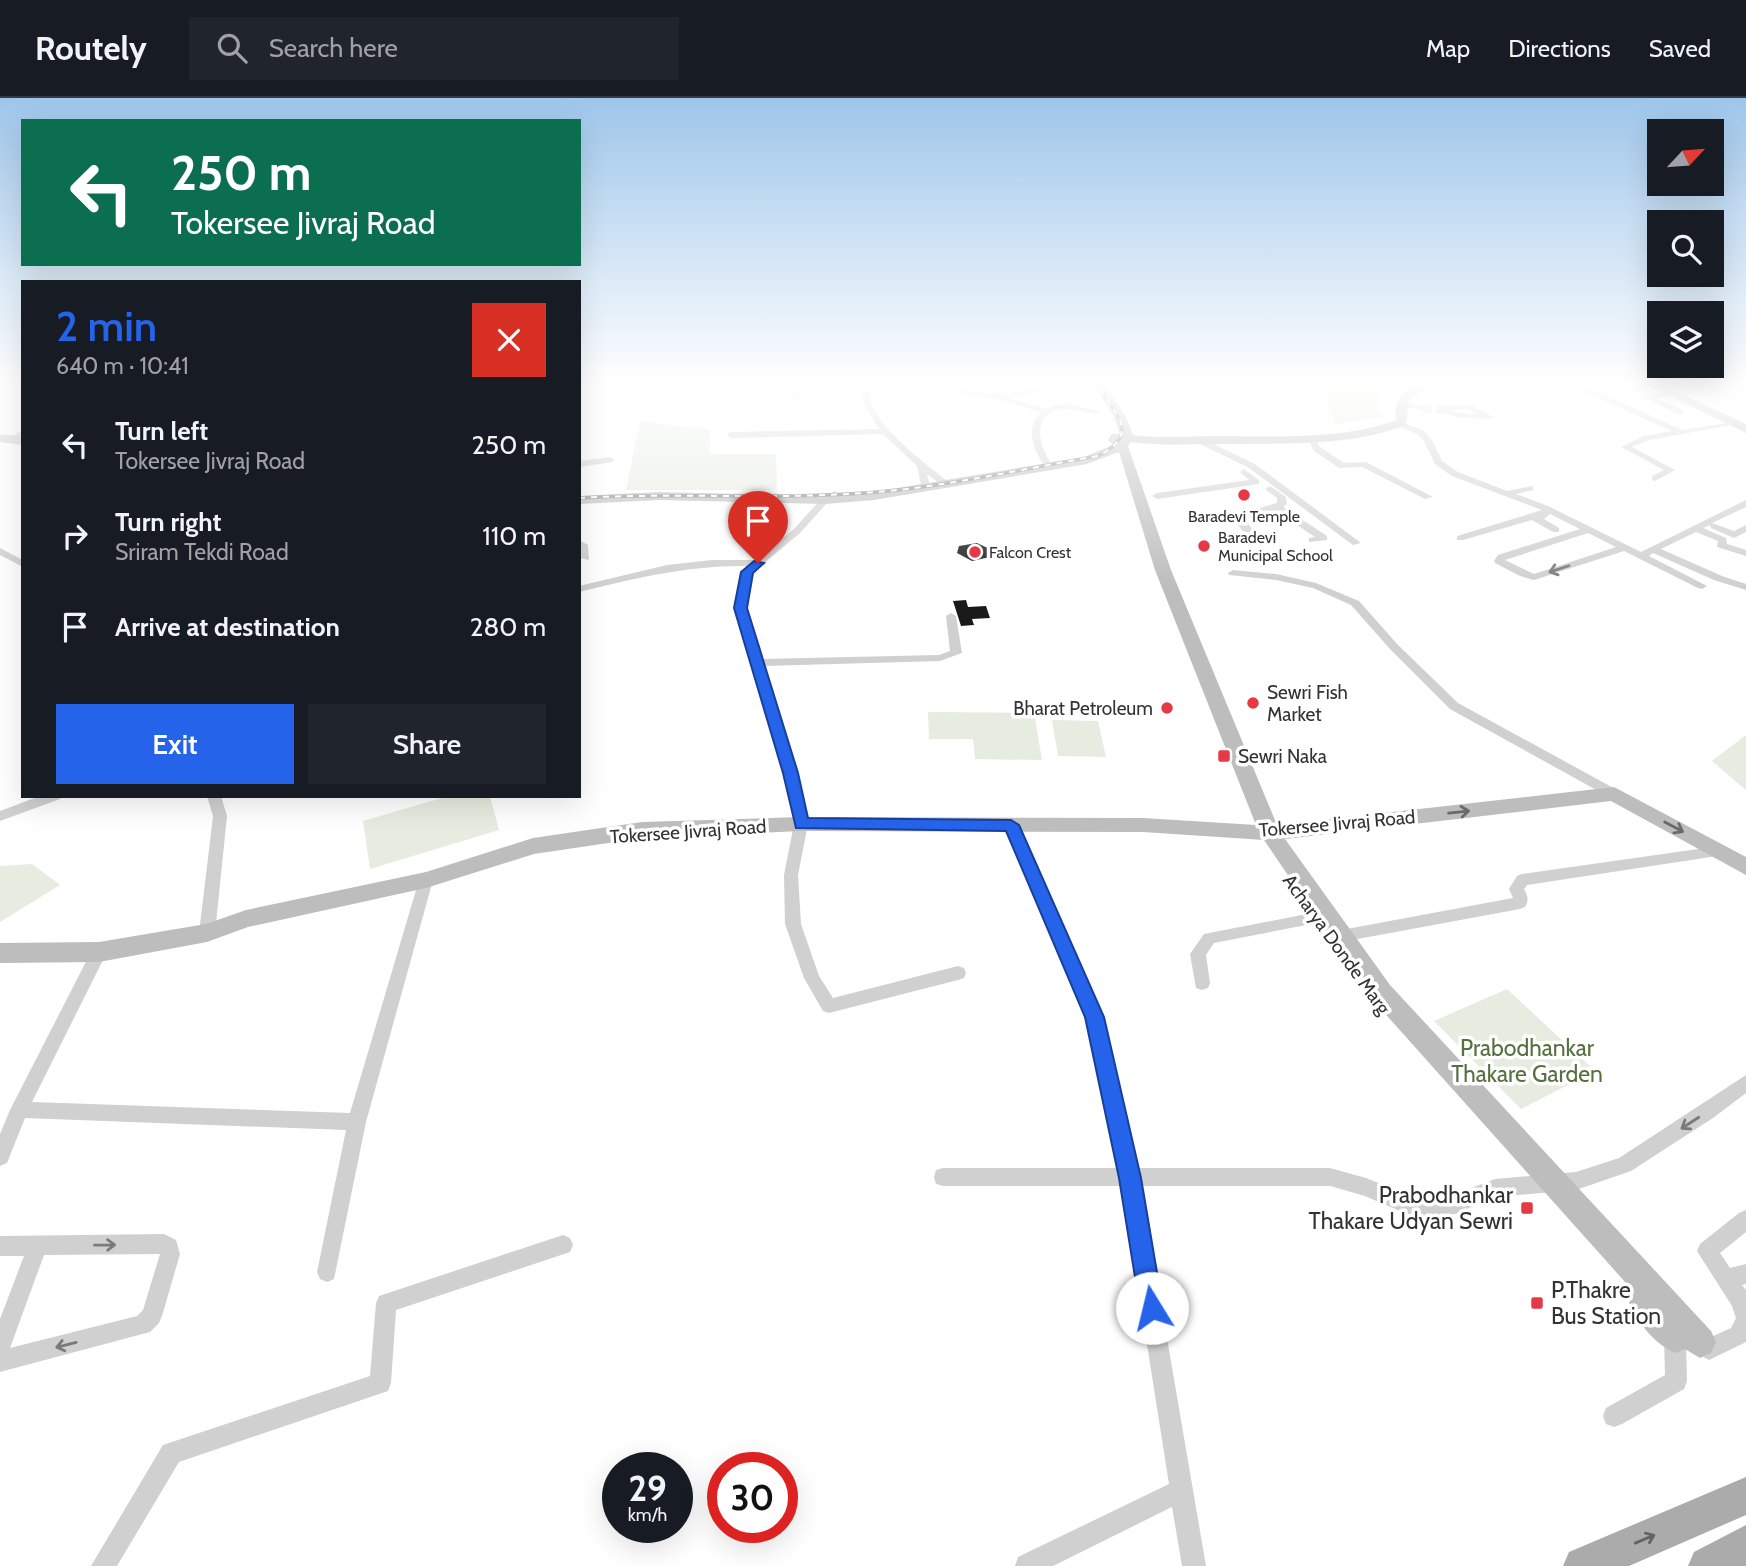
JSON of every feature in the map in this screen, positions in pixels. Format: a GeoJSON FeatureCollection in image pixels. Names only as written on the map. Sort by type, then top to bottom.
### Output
{"type":"FeatureCollection","features":[{"type":"Feature","properties":{"kind":"main road"},"geometry":{"type":"LineString","coordinates":[[1583,1566],[1746,1496]]}},
{"type":"Feature","properties":{"kind":"main road"},"geometry":{"type":"LineString","coordinates":[[1708,1566],[1746,1545]]}},
{"type":"Feature","properties":{"kind":"street"},"geometry":{"type":"LineString","coordinates":[[907,452],[943,482]]}},
{"type":"Feature","properties":{"kind":"street"},"geometry":{"type":"LineString","coordinates":[[1039,452],[1046,463]]}},
{"type":"Feature","properties":{"kind":"street"},"geometry":{"type":"LineString","coordinates":[[581,495],[884,495],[1046,463],[1087,460],[1102,452]]}},
{"type":"Feature","properties":{"kind":"street","name":"Acharya Donde Marg"},"geometry":{"type":"LineString","coordinates":[[1120,452],[1264,832],[1374,1000],[1695,1343]]}},
{"type":"Feature","properties":{"kind":"street"},"geometry":{"type":"LineString","coordinates":[[1212,452],[1281,497],[1282,504],[1278,508],[1237,516],[1255,538],[1263,540]]}},
{"type":"Feature","properties":{"kind":"street"},"geometry":{"type":"LineString","coordinates":[[1220,452],[1252,466],[1356,543]]}},
{"type":"Feature","properties":{"kind":"street"},"geometry":{"type":"LineString","coordinates":[[1321,452],[1342,466],[1363,464],[1428,497]]}},
{"type":"Feature","properties":{"kind":"street"},"geometry":{"type":"LineString","coordinates":[[1434,452],[1445,468],[1556,515],[1702,586]]}},
{"type":"Feature","properties":{"kind":"street"},"geometry":{"type":"LineString","coordinates":[[1634,452],[1671,470],[1655,478]]}},
{"type":"Feature","properties":{"kind":"street"},"geometry":{"type":"LineString","coordinates":[[581,464],[610,460]]}},
{"type":"Feature","properties":{"kind":"street"},"geometry":{"type":"LineString","coordinates":[[921,465],[924,483]]}},
{"type":"Feature","properties":{"kind":"street"},"geometry":{"type":"LineString","coordinates":[[943,482],[829,497],[797,531],[747,572],[741,608],[791,773],[801,824],[791,875],[793,924],[812,978],[829,1006],[958,973]]}},
{"type":"Feature","properties":{"kind":"street"},"geometry":{"type":"LineString","coordinates":[[1157,496],[1256,482]]}},
{"type":"Feature","properties":{"kind":"street"},"geometry":{"type":"LineString","coordinates":[[1504,494],[1530,488]]}},
{"type":"Feature","properties":{"kind":"street"},"geometry":{"type":"LineString","coordinates":[[581,500],[642,494]]}},
{"type":"Feature","properties":{"kind":"street"},"geometry":{"type":"LineString","coordinates":[[1640,556],[1746,503]]}},
{"type":"Feature","properties":{"kind":"street"},"geometry":{"type":"LineString","coordinates":[[1278,508],[1324,538],[1312,540]]}},
{"type":"Feature","properties":{"kind":"street"},"geometry":{"type":"LineString","coordinates":[[1460,538],[1535,517],[1556,515]]}},
{"type":"Feature","properties":{"kind":"street"},"geometry":{"type":"LineString","coordinates":[[1535,517],[1556,530]]}},
{"type":"Feature","properties":{"kind":"street"},"geometry":{"type":"LineString","coordinates":[[1706,523],[1734,535],[1746,528]]}},
{"type":"Feature","properties":{"kind":"street"},"geometry":{"type":"LineString","coordinates":[[1695,528],[1723,540],[1721,545],[1727,548],[1746,553]]}},
{"type":"Feature","properties":{"kind":"street"},"geometry":{"type":"LineString","coordinates":[[1587,530],[1502,557],[1499,561],[1534,577],[1624,548]]}},
{"type":"Feature","properties":{"kind":"street"},"geometry":{"type":"LineString","coordinates":[[581,544],[585,558]]}},
{"type":"Feature","properties":{"kind":"street"},"geometry":{"type":"LineString","coordinates":[[1652,550],[1718,579],[1746,587]]}},
{"type":"Feature","properties":{"kind":"street"},"geometry":{"type":"LineString","coordinates":[[0,551],[21,563]]}},
{"type":"Feature","properties":{"kind":"street"},"geometry":{"type":"LineString","coordinates":[[581,588],[656,569],[733,562],[758,563]]}},
{"type":"Feature","properties":{"kind":"street"},"geometry":{"type":"LineString","coordinates":[[1233,573],[1316,586],[1355,603],[1394,647],[1454,706],[1746,867]]}},
{"type":"Feature","properties":{"kind":"street"},"geometry":{"type":"LineString","coordinates":[[756,663],[940,658],[956,653],[951,616]]}},
{"type":"Feature","properties":{"kind":"street","name":"Tokersee Jivraj Road"},"geometry":{"type":"LineString","coordinates":[[0,953],[99,952],[207,933],[246,919],[426,880],[533,846],[642,830],[801,824],[1143,825],[1264,832],[1614,794]]}},
{"type":"Feature","properties":{"kind":"street"},"geometry":{"type":"LineString","coordinates":[[0,816],[50,798]]}},
{"type":"Feature","properties":{"kind":"street"},"geometry":{"type":"LineString","coordinates":[[207,933],[220,816],[215,798]]}},
{"type":"Feature","properties":{"kind":"street"},"geometry":{"type":"LineString","coordinates":[[1011,825],[1094,1017],[1130,1178],[1194,1566]]}},
{"type":"Feature","properties":{"kind":"street"},"geometry":{"type":"LineString","coordinates":[[1202,983],[1198,954],[1209,938],[1330,931],[1520,903],[1521,898],[1516,889],[1522,880],[1719,851]]}},
{"type":"Feature","properties":{"kind":"street"},"geometry":{"type":"LineString","coordinates":[[327,1272],[357,1122],[426,880]]}},
{"type":"Feature","properties":{"kind":"street"},"geometry":{"type":"LineString","coordinates":[[0,1157],[19,1110],[99,952]]}},
{"type":"Feature","properties":{"kind":"street"},"geometry":{"type":"LineString","coordinates":[[943,1177],[1330,1177],[1366,1187],[1418,1209],[1455,1204],[1495,1188],[1576,1181],[1624,1165],[1745,1085]]}},
{"type":"Feature","properties":{"kind":"street"},"geometry":{"type":"LineString","coordinates":[[19,1110],[357,1122]]}},
{"type":"Feature","properties":{"kind":"street"},"geometry":{"type":"LineString","coordinates":[[1746,1220],[1707,1251],[1741,1301],[1746,1316]]}},
{"type":"Feature","properties":{"kind":"street"},"geometry":{"type":"LineString","coordinates":[[0,1246],[164,1244],[169,1247],[170,1254],[152,1316],[143,1325],[0,1361]]}},
{"type":"Feature","properties":{"kind":"street"},"geometry":{"type":"LineString","coordinates":[[103,1566],[171,1453],[380,1383],[386,1303],[563,1245]]}},
{"type":"Feature","properties":{"kind":"street"},"geometry":{"type":"LineString","coordinates":[[0,1347],[37,1247]]}},
{"type":"Feature","properties":{"kind":"street"},"geometry":{"type":"LineString","coordinates":[[1725,1279],[1746,1274]]}},
{"type":"Feature","properties":{"kind":"street"},"geometry":{"type":"LineString","coordinates":[[1614,1416],[1676,1381],[1695,1343],[1738,1335],[1746,1322]]}},
{"type":"Feature","properties":{"kind":"street"},"geometry":{"type":"LineString","coordinates":[[1027,1566],[1181,1490]]}},
{"type":"Feature","properties":{"kind":"green space"},"geometry":{"type":"Polygon","coordinates":[[[634,452],[776,454],[777,490],[626,490],[634,452]]]}},
{"type":"Feature","properties":{"kind":"green space"},"geometry":{"type":"Polygon","coordinates":[[[928,712],[1034,713],[1042,760],[975,759],[973,739],[929,739],[928,712]]]}},
{"type":"Feature","properties":{"kind":"green space"},"geometry":{"type":"Polygon","coordinates":[[[1052,720],[1098,721],[1106,757],[1058,756],[1052,720]]]}},
{"type":"Feature","properties":{"kind":"green space"},"geometry":{"type":"Polygon","coordinates":[[[1746,735],[1746,790],[1712,761],[1746,735]]]}},
{"type":"Feature","properties":{"kind":"green space"},"geometry":{"type":"Polygon","coordinates":[[[442,798],[491,798],[499,830],[370,869],[363,821],[442,798]]]}},
{"type":"Feature","properties":{"kind":"green space"},"geometry":{"type":"Polygon","coordinates":[[[32,864],[60,885],[0,922],[0,866],[32,864]]]}},
{"type":"Feature","properties":{"kind":"green space","name":"Prabodhankar Thakare Garden"},"geometry":{"type":"Polygon","coordinates":[[[1507,989],[1595,1071],[1521,1109],[1434,1021],[1507,989]]]}},
{"type":"Feature","properties":{"kind":"building","name":"Falcon Crest"},"geometry":{"type":"Polygon","coordinates":[[[977,543],[992,550],[990,557],[972,561],[957,553],[959,546],[977,543]]]}},
{"type":"Feature","properties":{"kind":"building"},"geometry":{"type":"Polygon","coordinates":[[[966,600],[968,607],[986,606],[990,618],[972,619],[974,625],[961,626],[953,601],[966,600]]]}},
{"type":"Feature","properties":{"kind":"railway"},"geometry":{"type":"LineString","coordinates":[[581,498],[811,495],[888,491],[967,480],[1098,456],[1106,452]]}},
{"type":"Feature","properties":{"kind":"place","name":"Baradevi Temple"},"geometry":{"type":"Point","coordinates":[1244,495]}},
{"type":"Feature","properties":{"kind":"place","name":"Baradevi Municipal School"},"geometry":{"type":"Point","coordinates":[1204,546]}},
{"type":"Feature","properties":{"kind":"place","name":"Falcon Crest"},"geometry":{"type":"Point","coordinates":[975,552]}},
{"type":"Feature","properties":{"kind":"place","name":"Sewri Fish Market"},"geometry":{"type":"Point","coordinates":[1253,703]}},
{"type":"Feature","properties":{"kind":"place","name":"Bharat Petroleum"},"geometry":{"type":"Point","coordinates":[1167,708]}},
{"type":"Feature","properties":{"kind":"place","name":"Sewri Naka"},"geometry":{"type":"Point","coordinates":[1224,756]}},
{"type":"Feature","properties":{"kind":"place","name":"Prabodhankar Thakare Udyan Sewri"},"geometry":{"type":"Point","coordinates":[1527,1208]}},
{"type":"Feature","properties":{"kind":"place","name":"P.Thakre Bus Station"},"geometry":{"type":"Point","coordinates":[1537,1303]}},
{"type":"Feature","properties":{"kind":"route"},"geometry":{"type":"LineString","coordinates":[[758,563],[747,572],[741,608],[765,695],[791,773],[801,824],[1011,825],[1094,1017],[1130,1178],[1152,1308]]}}]}
